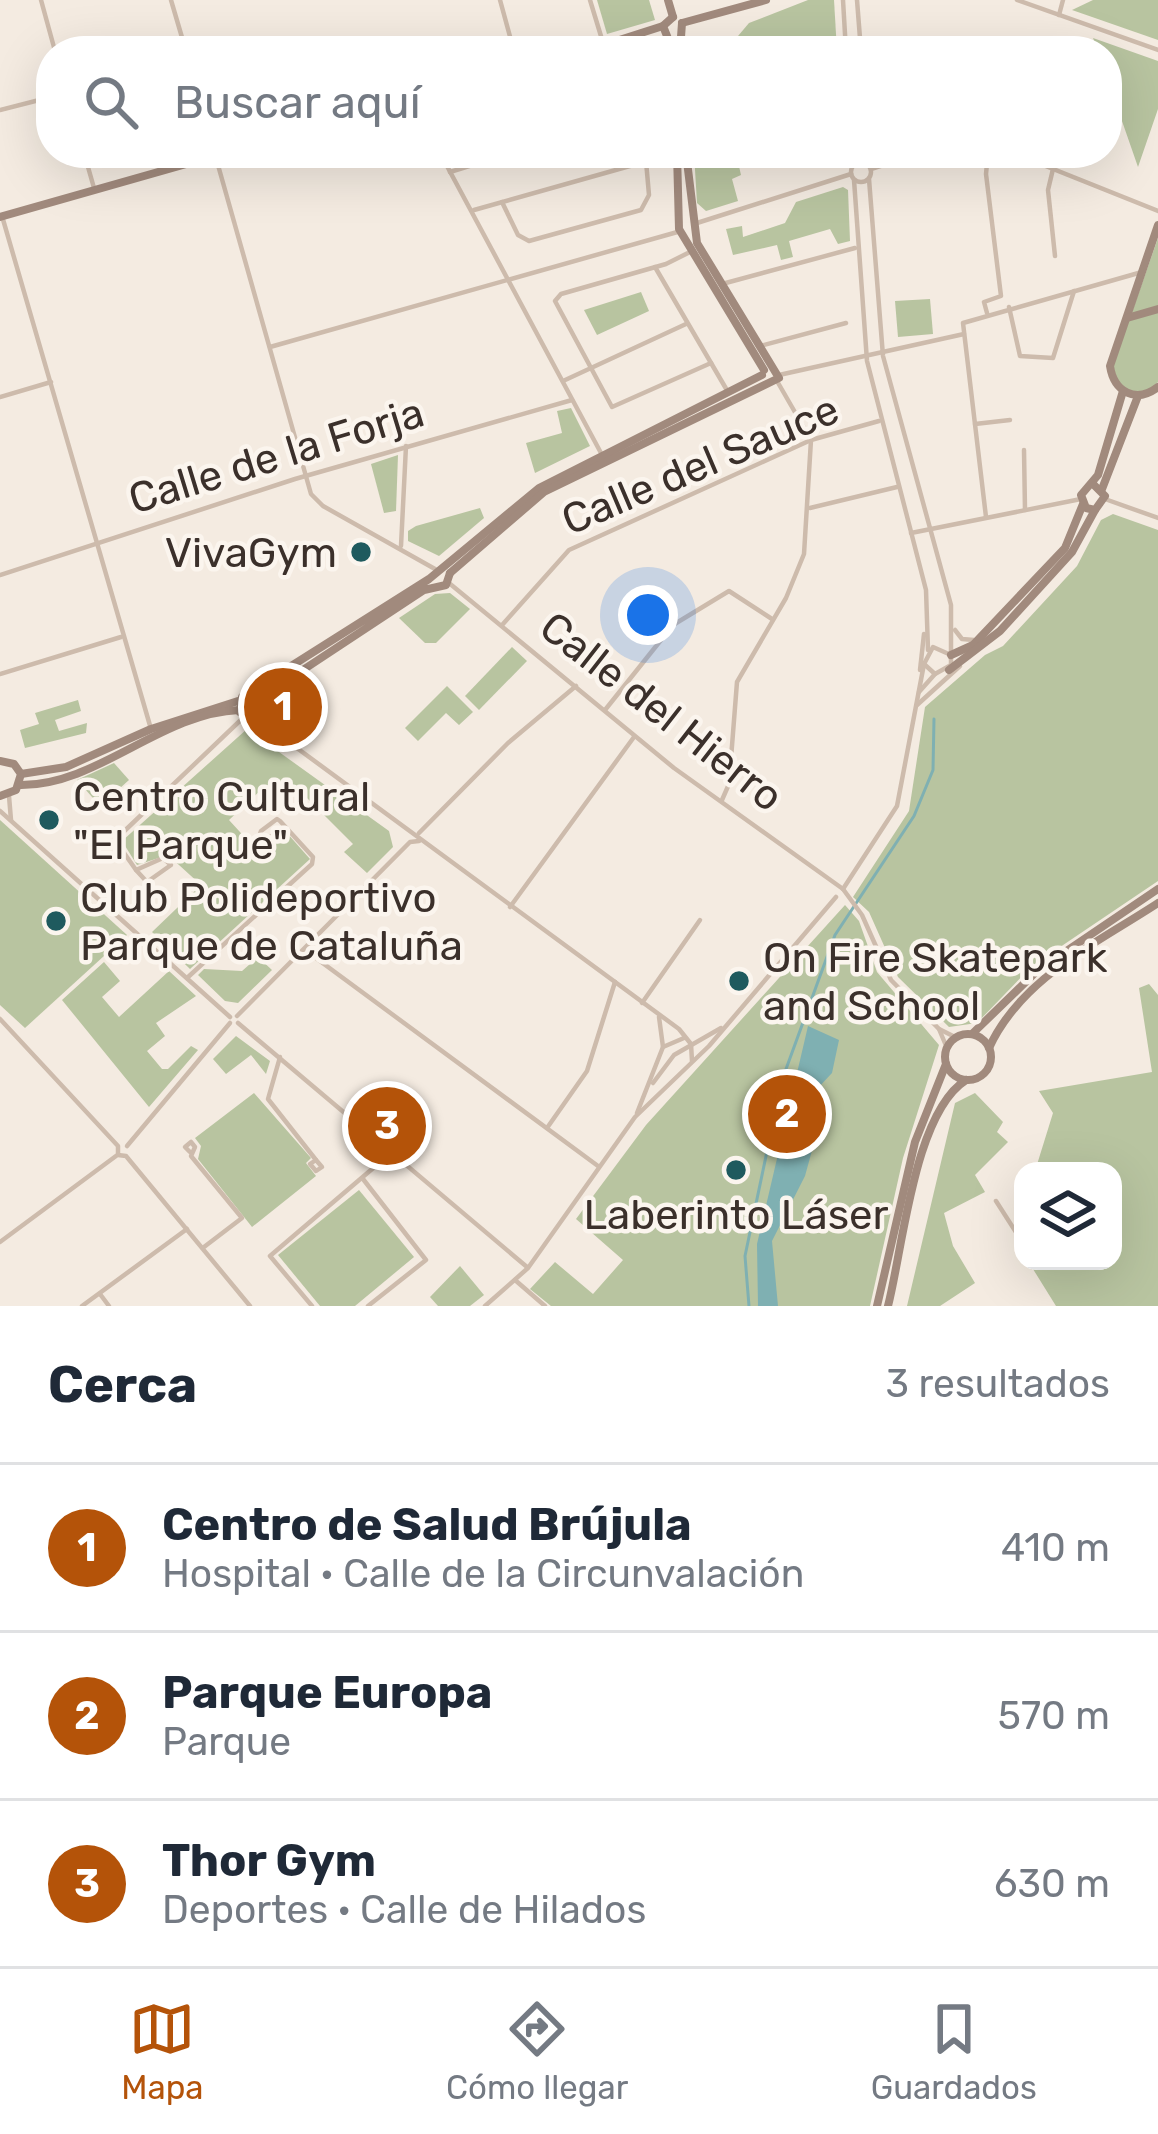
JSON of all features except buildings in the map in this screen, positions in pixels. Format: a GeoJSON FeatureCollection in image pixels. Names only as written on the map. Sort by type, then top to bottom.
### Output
{"type":"FeatureCollection","features":[{"type":"Feature","properties":{"kind":"street"},"geometry":{"type":"LineString","coordinates":[[41,0],[51,36]]}},
{"type":"Feature","properties":{"kind":"street"},"geometry":{"type":"LineString","coordinates":[[171,0],[182,36]]}},
{"type":"Feature","properties":{"kind":"street"},"geometry":{"type":"LineString","coordinates":[[500,0],[510,36]]}},
{"type":"Feature","properties":{"kind":"street"},"geometry":{"type":"LineString","coordinates":[[590,0],[601,36]]}},
{"type":"Feature","properties":{"kind":"street"},"geometry":{"type":"LineString","coordinates":[[668,0],[673,16],[670,36]]}},
{"type":"Feature","properties":{"kind":"street"},"geometry":{"type":"LineString","coordinates":[[638,36],[669,32],[682,23],[766,0]]}},
{"type":"Feature","properties":{"kind":"street"},"geometry":{"type":"LineString","coordinates":[[843,0],[845,36]]}},
{"type":"Feature","properties":{"kind":"street"},"geometry":{"type":"LineString","coordinates":[[857,0],[860,36]]}},
{"type":"Feature","properties":{"kind":"street"},"geometry":{"type":"LineString","coordinates":[[1018,0],[1118,36]]}},
{"type":"Feature","properties":{"kind":"street"},"geometry":{"type":"LineString","coordinates":[[1054,14],[1060,0]]}},
{"type":"Feature","properties":{"kind":"street"},"geometry":{"type":"LineString","coordinates":[[673,16],[682,23]]}},
{"type":"Feature","properties":{"kind":"street"},"geometry":{"type":"LineString","coordinates":[[1122,38],[1158,50]]}},
{"type":"Feature","properties":{"kind":"street"},"geometry":{"type":"LineString","coordinates":[[0,110],[36,101]]}},
{"type":"Feature","properties":{"kind":"street"},"geometry":{"type":"LineString","coordinates":[[88,168],[95,190]]}},
{"type":"Feature","properties":{"kind":"street"},"geometry":{"type":"LineString","coordinates":[[152,732],[1,217],[170,168]]}},
{"type":"Feature","properties":{"kind":"street","name":"Calle del Hierro"},"geometry":{"type":"LineString","coordinates":[[222,168],[317,502],[401,546],[502,623],[634,736],[842,895],[856,907],[882,968],[939,1029]]}},
{"type":"Feature","properties":{"kind":"street"},"geometry":{"type":"LineString","coordinates":[[448,168],[601,453]]}},
{"type":"Feature","properties":{"kind":"street"},"geometry":{"type":"LineString","coordinates":[[450,172],[461,168]]}},
{"type":"Feature","properties":{"kind":"street"},"geometry":{"type":"LineString","coordinates":[[471,211],[621,168]]}},
{"type":"Feature","properties":{"kind":"street"},"geometry":{"type":"LineString","coordinates":[[502,202],[518,236],[529,241],[641,210],[649,195],[647,168]]}},
{"type":"Feature","properties":{"kind":"street"},"geometry":{"type":"LineString","coordinates":[[680,168],[681,219],[760,346],[770,375]]}},
{"type":"Feature","properties":{"kind":"street"},"geometry":{"type":"LineString","coordinates":[[682,168],[693,250],[811,440],[804,554],[737,682],[729,784],[722,800]]}},
{"type":"Feature","properties":{"kind":"street"},"geometry":{"type":"LineString","coordinates":[[853,168],[866,353],[879,422],[926,590],[922,668]]}},
{"type":"Feature","properties":{"kind":"street"},"geometry":{"type":"LineString","coordinates":[[870,168],[882,349],[952,625],[949,670]]}},
{"type":"Feature","properties":{"kind":"street"},"geometry":{"type":"LineString","coordinates":[[986,168],[1001,296],[984,302],[987,313]]}},
{"type":"Feature","properties":{"kind":"street"},"geometry":{"type":"LineString","coordinates":[[1055,256],[1048,190],[1053,169],[1158,212]]}},
{"type":"Feature","properties":{"kind":"street"},"geometry":{"type":"LineString","coordinates":[[271,347],[852,177],[869,178]]}},
{"type":"Feature","properties":{"kind":"street"},"geometry":{"type":"LineString","coordinates":[[914,710],[1000,632],[1072,551],[1095,510],[1123,391],[1110,366],[1158,225]]}},
{"type":"Feature","properties":{"kind":"street"},"geometry":{"type":"LineString","coordinates":[[722,284],[858,248]]}},
{"type":"Feature","properties":{"kind":"street"},"geometry":{"type":"LineString","coordinates":[[693,250],[655,267],[561,294],[556,306],[612,407],[711,363]]}},
{"type":"Feature","properties":{"kind":"street"},"geometry":{"type":"LineString","coordinates":[[655,267],[728,392]]}},
{"type":"Feature","properties":{"kind":"street"},"geometry":{"type":"LineString","coordinates":[[986,517],[966,318],[1142,272]]}},
{"type":"Feature","properties":{"kind":"street"},"geometry":{"type":"LineString","coordinates":[[1009,307],[1020,356],[1053,358],[1073,289]]}},
{"type":"Feature","properties":{"kind":"street"},"geometry":{"type":"LineString","coordinates":[[1126,318],[1158,309]]}},
{"type":"Feature","properties":{"kind":"street"},"geometry":{"type":"LineString","coordinates":[[760,346],[845,322]]}},
{"type":"Feature","properties":{"kind":"street"},"geometry":{"type":"LineString","coordinates":[[563,381],[686,324]]}},
{"type":"Feature","properties":{"kind":"street"},"geometry":{"type":"LineString","coordinates":[[441,576],[533,492],[601,453],[728,392],[770,375],[964,334]]}},
{"type":"Feature","properties":{"kind":"street"},"geometry":{"type":"LineString","coordinates":[[136,870],[163,858],[171,866],[149,883],[136,870],[115,842],[254,699],[441,576],[544,493],[770,375]]}},
{"type":"Feature","properties":{"kind":"street"},"geometry":{"type":"LineString","coordinates":[[0,397],[51,382]]}},
{"type":"Feature","properties":{"kind":"street"},"geometry":{"type":"LineString","coordinates":[[1123,391],[1138,396],[1158,387]]}},
{"type":"Feature","properties":{"kind":"street"},"geometry":{"type":"LineString","coordinates":[[911,533],[1082,501],[1100,491],[1138,396]]}},
{"type":"Feature","properties":{"kind":"street","name":"Calle de la Forja"},"geometry":{"type":"LineString","coordinates":[[0,574],[306,476],[572,400]]}},
{"type":"Feature","properties":{"kind":"street"},"geometry":{"type":"LineString","coordinates":[[975,424],[1010,420]]}},
{"type":"Feature","properties":{"kind":"street","name":"Calle del Sauce"},"geometry":{"type":"LineString","coordinates":[[502,623],[569,550],[811,440],[879,422]]}},
{"type":"Feature","properties":{"kind":"street"},"geometry":{"type":"LineString","coordinates":[[401,546],[406,446]]}},
{"type":"Feature","properties":{"kind":"street"},"geometry":{"type":"LineString","coordinates":[[1024,450],[1025,510]]}},
{"type":"Feature","properties":{"kind":"street"},"geometry":{"type":"LineString","coordinates":[[807,508],[897,487]]}},
{"type":"Feature","properties":{"kind":"street"},"geometry":{"type":"LineString","coordinates":[[1100,491],[1158,518]]}},
{"type":"Feature","properties":{"kind":"street"},"geometry":{"type":"LineString","coordinates":[[1082,501],[1095,510]]}},
{"type":"Feature","properties":{"kind":"street"},"geometry":{"type":"LineString","coordinates":[[951,655],[980,638],[1066,548],[1082,501]]}},
{"type":"Feature","properties":{"kind":"street"},"geometry":{"type":"LineString","coordinates":[[604,710],[673,626],[730,591],[772,620]]}},
{"type":"Feature","properties":{"kind":"street"},"geometry":{"type":"LineString","coordinates":[[952,625],[962,639],[980,638]]}},
{"type":"Feature","properties":{"kind":"street"},"geometry":{"type":"LineString","coordinates":[[485,1306],[527,1268],[635,1117],[842,895],[897,806],[928,650],[924,634]]}},
{"type":"Feature","properties":{"kind":"street"},"geometry":{"type":"LineString","coordinates":[[0,674],[122,636]]}},
{"type":"Feature","properties":{"kind":"street"},"geometry":{"type":"LineString","coordinates":[[928,650],[940,646],[951,655]]}},
{"type":"Feature","properties":{"kind":"street"},"geometry":{"type":"LineString","coordinates":[[916,697],[935,674],[960,666]]}},
{"type":"Feature","properties":{"kind":"street"},"geometry":{"type":"LineString","coordinates":[[922,668],[935,674]]}},
{"type":"Feature","properties":{"kind":"street"},"geometry":{"type":"LineString","coordinates":[[1,1239],[122,1151],[234,1020],[410,838],[419,837],[508,743],[577,686]]}},
{"type":"Feature","properties":{"kind":"street"},"geometry":{"type":"LineString","coordinates":[[11,820],[5,795],[21,780],[152,732],[244,710],[254,699]]}},
{"type":"Feature","properties":{"kind":"street"},"geometry":{"type":"LineString","coordinates":[[244,710],[410,838]]}},
{"type":"Feature","properties":{"kind":"street"},"geometry":{"type":"LineString","coordinates":[[510,907],[634,736]]}},
{"type":"Feature","properties":{"kind":"street"},"geometry":{"type":"LineString","coordinates":[[0,761],[14,764],[21,780]]}},
{"type":"Feature","properties":{"kind":"street"},"geometry":{"type":"LineString","coordinates":[[0,811],[234,1020],[527,1268]]}},
{"type":"Feature","properties":{"kind":"street"},"geometry":{"type":"LineString","coordinates":[[187,978],[314,859],[289,831],[274,820],[258,840],[263,843],[289,831]]}},
{"type":"Feature","properties":{"kind":"street"},"geometry":{"type":"LineString","coordinates":[[419,837],[690,1041]]}},
{"type":"Feature","properties":{"kind":"street"},"geometry":{"type":"LineString","coordinates":[[939,1029],[956,1037],[972,1034],[1056,956],[1158,889]]}},
{"type":"Feature","properties":{"kind":"street"},"geometry":{"type":"LineString","coordinates":[[888,1306],[925,1145],[950,1094],[966,1080],[986,1073],[989,1048],[1006,1017],[1046,978],[1158,903]]}},
{"type":"Feature","properties":{"kind":"street"},"geometry":{"type":"LineString","coordinates":[[642,1003],[700,920]]}},
{"type":"Feature","properties":{"kind":"street"},"geometry":{"type":"LineString","coordinates":[[305,950],[598,1166]]}},
{"type":"Feature","properties":{"kind":"street"},"geometry":{"type":"LineString","coordinates":[[547,1127],[587,1071],[616,982]]}},
{"type":"Feature","properties":{"kind":"street"},"geometry":{"type":"LineString","coordinates":[[635,1117],[663,1047],[656,1012]]}},
{"type":"Feature","properties":{"kind":"street"},"geometry":{"type":"LineString","coordinates":[[0,1019],[122,1151],[250,1306]]}},
{"type":"Feature","properties":{"kind":"street"},"geometry":{"type":"LineString","coordinates":[[663,1047],[702,1041],[721,1028]]}},
{"type":"Feature","properties":{"kind":"street"},"geometry":{"type":"LineString","coordinates":[[877,1306],[915,1142],[946,1064],[947,1048],[939,1029]]}},
{"type":"Feature","properties":{"kind":"street"},"geometry":{"type":"LineString","coordinates":[[972,1034],[989,1048]]}},
{"type":"Feature","properties":{"kind":"street"},"geometry":{"type":"LineString","coordinates":[[947,1048],[956,1037]]}},
{"type":"Feature","properties":{"kind":"street"},"geometry":{"type":"LineString","coordinates":[[650,1087],[690,1041]]}},
{"type":"Feature","properties":{"kind":"street"},"geometry":{"type":"LineString","coordinates":[[689,1064],[690,1041]]}},
{"type":"Feature","properties":{"kind":"street"},"geometry":{"type":"LineString","coordinates":[[663,1047],[668,1062]]}},
{"type":"Feature","properties":{"kind":"street"},"geometry":{"type":"LineString","coordinates":[[280,1057],[268,1099],[316,1160]]}},
{"type":"Feature","properties":{"kind":"street"},"geometry":{"type":"LineString","coordinates":[[668,1062],[689,1064]]}},
{"type":"Feature","properties":{"kind":"street"},"geometry":{"type":"LineString","coordinates":[[946,1064],[966,1080]]}},
{"type":"Feature","properties":{"kind":"street"},"geometry":{"type":"LineString","coordinates":[[190,1152],[242,1218],[203,1248]]}},
{"type":"Feature","properties":{"kind":"street"},"geometry":{"type":"LineString","coordinates":[[312,1306],[270,1256],[392,1152]]}},
{"type":"Feature","properties":{"kind":"street"},"geometry":{"type":"LineString","coordinates":[[363,1179],[426,1260],[368,1306]]}},
{"type":"Feature","properties":{"kind":"street"},"geometry":{"type":"LineString","coordinates":[[996,1202],[1014,1229]]}},
{"type":"Feature","properties":{"kind":"street"},"geometry":{"type":"LineString","coordinates":[[82,1306],[187,1229]]}},
{"type":"Feature","properties":{"kind":"street"},"geometry":{"type":"LineString","coordinates":[[515,1280],[545,1306]]}},
{"type":"Feature","properties":{"kind":"street"},"geometry":{"type":"LineString","coordinates":[[100,1294],[109,1306]]}},
{"type":"Feature","properties":{"kind":"green space"},"geometry":{"type":"Polygon","coordinates":[[[597,0],[649,0],[655,20],[607,34],[597,0]]]}},
{"type":"Feature","properties":{"kind":"green space"},"geometry":{"type":"Polygon","coordinates":[[[808,0],[834,0],[836,36],[738,36],[749,23],[808,0]]]}},
{"type":"Feature","properties":{"kind":"green space"},"geometry":{"type":"Polygon","coordinates":[[[1093,0],[1158,0],[1158,40],[1072,10],[1093,0]]]}},
{"type":"Feature","properties":{"kind":"green space"},"geometry":{"type":"Polygon","coordinates":[[[1122,48],[1158,61],[1158,109],[1138,167],[1122,121],[1122,48]]]}},
{"type":"Feature","properties":{"kind":"green space"},"geometry":{"type":"Polygon","coordinates":[[[695,168],[739,168],[741,175],[732,179],[738,201],[706,211],[697,203],[695,168]]]}},
{"type":"Feature","properties":{"kind":"green space"},"geometry":{"type":"Polygon","coordinates":[[[843,187],[848,190],[850,241],[838,244],[830,229],[789,241],[793,257],[781,260],[777,245],[733,255],[726,229],[742,226],[743,237],[785,223],[796,202],[843,187]]]}},
{"type":"Feature","properties":{"kind":"green space"},"geometry":{"type":"Polygon","coordinates":[[[1158,238],[1158,382],[1146,393],[1131,393],[1118,382],[1113,366],[1158,238]]]}},
{"type":"Feature","properties":{"kind":"green space"},"geometry":{"type":"Polygon","coordinates":[[[641,292],[649,311],[597,335],[584,310],[641,292]]]}},
{"type":"Feature","properties":{"kind":"green space"},"geometry":{"type":"Polygon","coordinates":[[[930,299],[933,334],[898,337],[895,301],[930,299]]]}},
{"type":"Feature","properties":{"kind":"green space"},"geometry":{"type":"Polygon","coordinates":[[[571,408],[590,446],[535,473],[526,443],[562,433],[557,411],[571,408]]]}},
{"type":"Feature","properties":{"kind":"green space"},"geometry":{"type":"Polygon","coordinates":[[[398,455],[396,511],[384,513],[371,464],[398,455]]]}},
{"type":"Feature","properties":{"kind":"green space"},"geometry":{"type":"Polygon","coordinates":[[[480,508],[484,518],[439,556],[408,541],[408,531],[416,526],[480,508]]]}},
{"type":"Feature","properties":{"kind":"green space"},"geometry":{"type":"Polygon","coordinates":[[[1113,514],[1158,530],[1158,881],[1032,966],[977,1023],[949,1027],[898,977],[869,912],[853,897],[909,811],[925,707],[985,655],[1003,646],[1077,566],[1101,520],[1113,514]]]}},
{"type":"Feature","properties":{"kind":"green space"},"geometry":{"type":"Polygon","coordinates":[[[450,593],[470,609],[436,643],[425,643],[399,618],[435,594],[450,593]]]}},
{"type":"Feature","properties":{"kind":"green space"},"geometry":{"type":"Polygon","coordinates":[[[512,647],[527,661],[479,710],[465,696],[512,647]]]}},
{"type":"Feature","properties":{"kind":"green space"},"geometry":{"type":"Polygon","coordinates":[[[447,686],[473,712],[459,725],[446,713],[418,741],[405,728],[447,686]]]}},
{"type":"Feature","properties":{"kind":"green space"},"geometry":{"type":"Polygon","coordinates":[[[78,700],[81,711],[55,720],[59,731],[87,723],[86,733],[25,748],[20,730],[39,724],[35,713],[78,700]]]}},
{"type":"Feature","properties":{"kind":"green space"},"geometry":{"type":"Polygon","coordinates":[[[247,729],[389,831],[393,847],[367,873],[344,852],[353,844],[295,786],[276,803],[262,789],[229,820],[260,854],[287,833],[310,859],[190,969],[152,932],[201,885],[168,855],[137,865],[122,841],[247,729]]]}},
{"type":"Feature","properties":{"kind":"green space"},"geometry":{"type":"Polygon","coordinates":[[[114,763],[129,780],[100,806],[77,780],[114,763]]]}},
{"type":"Feature","properties":{"kind":"green space","name":"Club Polideportivo Parque de Cataluña"},"geometry":{"type":"Polygon","coordinates":[[[0,820],[127,935],[25,1028],[0,1005],[0,820]]]}},
{"type":"Feature","properties":{"kind":"green space"},"geometry":{"type":"Polygon","coordinates":[[[845,905],[859,921],[877,972],[939,1045],[903,1158],[870,1306],[551,1306],[530,1289],[555,1262],[593,1294],[623,1260],[576,1219],[646,1125],[845,905]]]}},
{"type":"Feature","properties":{"kind":"green space"},"geometry":{"type":"Polygon","coordinates":[[[258,957],[272,970],[238,1003],[225,1001],[198,975],[204,969],[242,971],[258,957]]]}},
{"type":"Feature","properties":{"kind":"green space"},"geometry":{"type":"Polygon","coordinates":[[[104,962],[120,981],[102,997],[119,1017],[169,971],[196,996],[156,1023],[165,1036],[147,1051],[162,1069],[168,1069],[191,1046],[198,1050],[149,1107],[62,1000],[104,962]]]}},
{"type":"Feature","properties":{"kind":"green space"},"geometry":{"type":"Polygon","coordinates":[[[1149,984],[1158,995],[1158,1306],[1056,1306],[1034,1270],[1122,1270],[1122,1162],[1038,1162],[1053,1113],[1039,1091],[1152,1072],[1139,988],[1149,984]]]}},
{"type":"Feature","properties":{"kind":"green space"},"geometry":{"type":"Polygon","coordinates":[[[236,1036],[270,1061],[266,1074],[251,1055],[226,1074],[213,1059],[236,1036]]]}},
{"type":"Feature","properties":{"kind":"green space"},"geometry":{"type":"Polygon","coordinates":[[[254,1093],[311,1158],[306,1163],[316,1176],[252,1227],[198,1159],[201,1146],[195,1138],[254,1093]]]}},
{"type":"Feature","properties":{"kind":"green space"},"geometry":{"type":"Polygon","coordinates":[[[975,1093],[1003,1122],[997,1132],[1008,1142],[975,1175],[985,1192],[944,1213],[953,1246],[975,1283],[940,1306],[907,1306],[955,1103],[975,1093]]]}},
{"type":"Feature","properties":{"kind":"green space"},"geometry":{"type":"Polygon","coordinates":[[[359,1190],[414,1257],[355,1306],[320,1306],[278,1255],[359,1190]]]}},
{"type":"Feature","properties":{"kind":"green space"},"geometry":{"type":"Polygon","coordinates":[[[460,1266],[484,1295],[470,1306],[438,1306],[430,1297],[460,1266]]]}},
{"type":"Feature","properties":{"kind":"water"},"geometry":{"type":"Polygon","coordinates":[[[808,1026],[839,1040],[832,1073],[817,1089],[819,1125],[805,1176],[772,1241],[778,1306],[758,1306],[757,1244],[808,1026]]]}},
{"type":"Feature","properties":{"kind":"waterway"},"geometry":{"type":"LineString","coordinates":[[749,1306],[745,1256],[782,1080],[835,935],[914,816],[933,770],[934,719]]}},
{"type":"Feature","properties":{"kind":"place","name":"VivaGym"},"geometry":{"type":"Point","coordinates":[361,552]}},
{"type":"Feature","properties":{"kind":"place","name":"Centro de Salud Brújula"},"geometry":{"type":"Point","coordinates":[283,707]}},
{"type":"Feature","properties":{"kind":"place","name":"Centro Cultural \"El Parque\""},"geometry":{"type":"Point","coordinates":[49,820]}},
{"type":"Feature","properties":{"kind":"place","name":"Club Polideportivo Parque de Cataluña"},"geometry":{"type":"Point","coordinates":[56,921]}},
{"type":"Feature","properties":{"kind":"place","name":"On Fire Skatepark and School"},"geometry":{"type":"Point","coordinates":[739,981]}},
{"type":"Feature","properties":{"kind":"place","name":"Parque Europa"},"geometry":{"type":"Point","coordinates":[787,1114]}},
{"type":"Feature","properties":{"kind":"place","name":"Thor Gym"},"geometry":{"type":"Point","coordinates":[387,1126]}},
{"type":"Feature","properties":{"kind":"place","name":"Laberinto Láser"},"geometry":{"type":"Point","coordinates":[736,1170]}}]}
